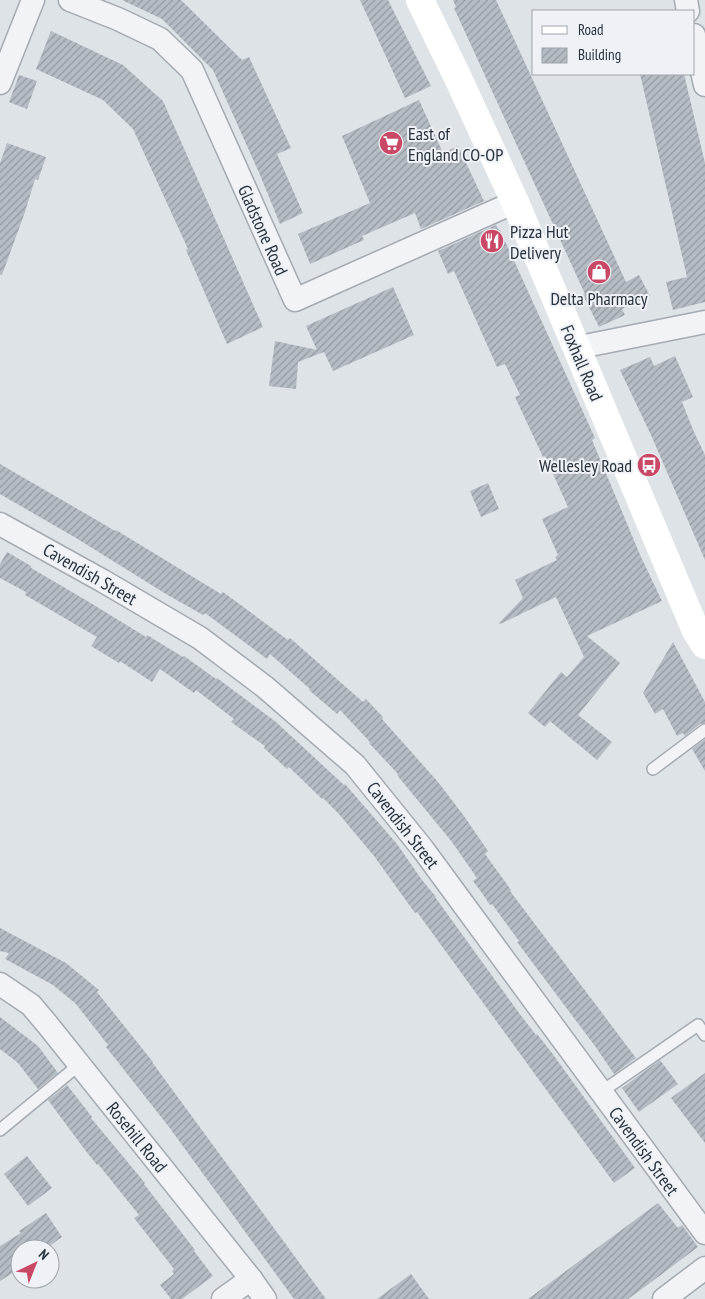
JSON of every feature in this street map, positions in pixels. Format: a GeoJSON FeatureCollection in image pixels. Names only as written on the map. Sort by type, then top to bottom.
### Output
{"type":"FeatureCollection","features":[{"type":"Feature","properties":{"kind":"main road","name":"Foxhall Road"},"geometry":{"type":"LineString","coordinates":[[420,0],[515,202],[576,348],[702,635]]}},
{"type":"Feature","properties":{"kind":"street"},"geometry":{"type":"LineString","coordinates":[[0,83],[33,0]]}},
{"type":"Feature","properties":{"kind":"street","name":"Gladstone Road"},"geometry":{"type":"LineString","coordinates":[[70,0],[118,19],[160,39],[192,70],[294,300],[515,202]]}},
{"type":"Feature","properties":{"kind":"street"},"geometry":{"type":"LineString","coordinates":[[695,39],[705,84]]}},
{"type":"Feature","properties":{"kind":"street"},"geometry":{"type":"LineString","coordinates":[[576,348],[705,322]]}},
{"type":"Feature","properties":{"kind":"street","name":"Cavendish Street"},"geometry":{"type":"LineString","coordinates":[[0,524],[200,638],[265,687],[355,766],[422,848],[705,1233]]}},
{"type":"Feature","properties":{"kind":"street","name":"Rosehill Road"},"geometry":{"type":"LineString","coordinates":[[0,984],[31,1005],[80,1064],[265,1299]]}},
{"type":"Feature","properties":{"kind":"street"},"geometry":{"type":"LineString","coordinates":[[664,1299],[705,1268]]}},
{"type":"Feature","properties":{"kind":"street"},"geometry":{"type":"LineString","coordinates":[[224,1299],[251,1279]]}},
{"type":"Feature","properties":{"kind":"lane"},"geometry":{"type":"LineString","coordinates":[[653,769],[705,730]]}},
{"type":"Feature","properties":{"kind":"lane"},"geometry":{"type":"LineString","coordinates":[[601,1092],[698,1025],[705,1035]]}},
{"type":"Feature","properties":{"kind":"lane"},"geometry":{"type":"LineString","coordinates":[[0,1130],[80,1064]]}},
{"type":"Feature","properties":{"kind":"building"},"geometry":{"type":"Polygon","coordinates":[[[122,0],[181,0],[242,60],[249,57],[291,148],[277,154],[303,213],[280,224],[213,70],[162,19],[122,0]]]}},
{"type":"Feature","properties":{"kind":"building"},"geometry":{"type":"Polygon","coordinates":[[[360,0],[388,0],[431,86],[405,98],[360,0]]]}},
{"type":"Feature","properties":{"kind":"building"},"geometry":{"type":"Polygon","coordinates":[[[453,0],[496,0],[626,282],[639,275],[650,296],[622,309],[625,315],[599,327],[454,8],[456,7],[453,0]]]}},
{"type":"Feature","properties":{"kind":"building"},"geometry":{"type":"Polygon","coordinates":[[[51,31],[123,65],[163,101],[263,327],[227,344],[186,250],[188,249],[133,129],[103,100],[36,69],[51,31]]]}},
{"type":"Feature","properties":{"kind":"building"},"geometry":{"type":"Polygon","coordinates":[[[19,75],[37,81],[27,109],[9,102],[19,75]]]}},
{"type":"Feature","properties":{"kind":"building"},"geometry":{"type":"Polygon","coordinates":[[[640,75],[684,75],[705,163],[705,302],[673,310],[666,282],[687,277],[640,75]]]}},
{"type":"Feature","properties":{"kind":"building"},"geometry":{"type":"Polygon","coordinates":[[[419,100],[443,153],[458,146],[484,201],[421,229],[415,213],[362,236],[364,240],[310,264],[298,234],[370,203],[342,136],[419,100]]]}},
{"type":"Feature","properties":{"kind":"building"},"geometry":{"type":"Polygon","coordinates":[[[7,143],[46,157],[38,180],[35,179],[25,212],[2,275],[0,275],[0,163],[7,143]]]}},
{"type":"Feature","properties":{"kind":"building"},"geometry":{"type":"Polygon","coordinates":[[[496,225],[500,230],[595,438],[592,440],[641,557],[662,601],[587,636],[620,663],[578,715],[612,742],[597,760],[550,721],[545,727],[528,713],[561,672],[567,677],[584,657],[556,597],[499,623],[523,598],[515,580],[557,560],[555,557],[558,555],[542,519],[568,507],[515,397],[520,395],[505,364],[497,367],[454,271],[448,274],[438,251],[496,225]]]}},
{"type":"Feature","properties":{"kind":"building"},"geometry":{"type":"Polygon","coordinates":[[[393,287],[414,335],[333,371],[324,352],[298,362],[296,389],[269,386],[275,341],[317,350],[306,326],[393,287]]]}},
{"type":"Feature","properties":{"kind":"building"},"geometry":{"type":"Polygon","coordinates":[[[675,356],[693,397],[682,402],[705,455],[705,560],[651,435],[620,370],[650,357],[654,366],[675,356]]]}},
{"type":"Feature","properties":{"kind":"building"},"geometry":{"type":"Polygon","coordinates":[[[0,464],[116,530],[221,594],[223,592],[288,640],[290,638],[363,702],[366,699],[438,782],[464,816],[488,851],[485,854],[510,891],[636,1058],[614,1074],[517,942],[519,941],[492,904],[490,905],[473,881],[477,878],[452,842],[398,774],[340,710],[337,714],[270,654],[267,659],[205,613],[203,615],[166,594],[76,538],[0,494],[0,464]]]}},
{"type":"Feature","properties":{"kind":"building"},"geometry":{"type":"Polygon","coordinates":[[[488,483],[499,509],[481,517],[470,491],[488,483]]]}},
{"type":"Feature","properties":{"kind":"building"},"geometry":{"type":"Polygon","coordinates":[[[7,552],[146,637],[147,635],[184,656],[217,678],[276,722],[345,784],[397,844],[519,1013],[552,1053],[635,1168],[614,1183],[417,912],[415,913],[374,856],[323,798],[289,767],[287,769],[264,748],[265,746],[231,722],[234,719],[196,690],[194,693],[160,669],[152,682],[120,661],[119,663],[91,646],[97,637],[25,595],[26,592],[0,578],[0,564],[7,552]]]}},
{"type":"Feature","properties":{"kind":"building"},"geometry":{"type":"Polygon","coordinates":[[[673,642],[705,702],[705,723],[700,724],[685,736],[683,733],[677,736],[663,709],[655,714],[643,693],[673,642]]]}},
{"type":"Feature","properties":{"kind":"building"},"geometry":{"type":"Polygon","coordinates":[[[705,739],[705,771],[692,749],[705,739]]]}},
{"type":"Feature","properties":{"kind":"building"},"geometry":{"type":"Polygon","coordinates":[[[0,928],[66,963],[99,990],[97,992],[153,1062],[326,1299],[294,1299],[169,1127],[106,1047],[108,1045],[76,1004],[53,985],[5,959],[9,953],[0,951],[0,928]]]}},
{"type":"Feature","properties":{"kind":"building"},"geometry":{"type":"Polygon","coordinates":[[[0,1017],[38,1046],[58,1073],[38,1089],[18,1063],[0,1049],[0,1017]]]}},
{"type":"Feature","properties":{"kind":"building"},"geometry":{"type":"Polygon","coordinates":[[[660,1060],[678,1084],[639,1112],[622,1088],[660,1060]]]}},
{"type":"Feature","properties":{"kind":"building"},"geometry":{"type":"Polygon","coordinates":[[[705,1073],[705,1143],[671,1098],[705,1073]]]}},
{"type":"Feature","properties":{"kind":"building"},"geometry":{"type":"Polygon","coordinates":[[[67,1085],[91,1118],[145,1183],[213,1276],[182,1299],[171,1299],[160,1285],[174,1274],[172,1271],[174,1269],[134,1218],[139,1215],[85,1150],[48,1100],[67,1085]]]}},
{"type":"Feature","properties":{"kind":"building"},"geometry":{"type":"Polygon","coordinates":[[[27,1156],[52,1188],[28,1206],[4,1174],[27,1156]]]}},
{"type":"Feature","properties":{"kind":"building"},"geometry":{"type":"Polygon","coordinates":[[[658,1203],[678,1228],[682,1225],[698,1247],[646,1286],[628,1299],[528,1299],[658,1203]]]}},
{"type":"Feature","properties":{"kind":"building"},"geometry":{"type":"Polygon","coordinates":[[[46,1213],[62,1237],[59,1239],[11,1239],[21,1233],[19,1231],[46,1213]]]}},
{"type":"Feature","properties":{"kind":"building"},"geometry":{"type":"Polygon","coordinates":[[[10,1240],[10,1274],[0,1281],[0,1246],[10,1240]]]}},
{"type":"Feature","properties":{"kind":"building"},"geometry":{"type":"Polygon","coordinates":[[[411,1274],[429,1299],[377,1299],[411,1274]]]}},
{"type":"Feature","properties":{"kind":"place","name":"East of England CO-OP"},"geometry":{"type":"Point","coordinates":[391,143]}},
{"type":"Feature","properties":{"kind":"place","name":"Pizza Hut Delivery"},"geometry":{"type":"Point","coordinates":[492,241]}},
{"type":"Feature","properties":{"kind":"place","name":"Delta Pharmacy"},"geometry":{"type":"Point","coordinates":[599,272]}},
{"type":"Feature","properties":{"kind":"place","name":"Wellesley Road"},"geometry":{"type":"Point","coordinates":[649,465]}}]}
